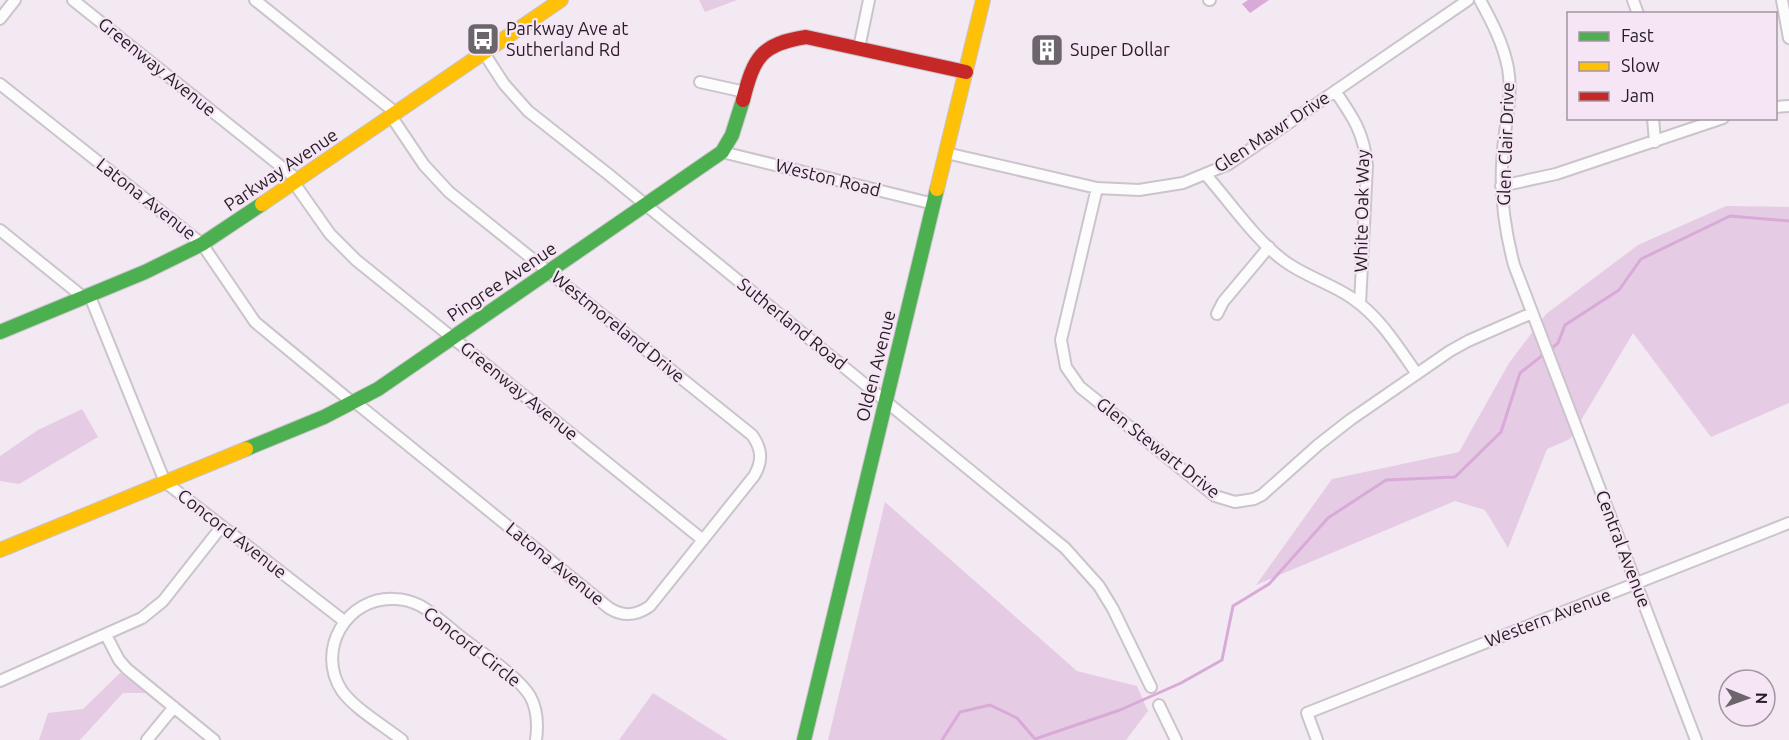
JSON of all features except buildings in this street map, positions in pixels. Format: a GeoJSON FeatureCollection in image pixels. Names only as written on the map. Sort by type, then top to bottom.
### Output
{"type":"FeatureCollection","features":[{"type":"Feature","properties":{"kind":"main road","name":"Parkway Avenue"},"geometry":{"type":"LineString","coordinates":[[0,332],[145,272],[202,244],[561,0]]}},
{"type":"Feature","properties":{"kind":"main road","name":"Olden Avenue"},"geometry":{"type":"LineString","coordinates":[[804,740],[983,0]]}},
{"type":"Feature","properties":{"kind":"main road","name":"Pingree Avenue"},"geometry":{"type":"LineString","coordinates":[[0,550],[324,417],[378,389],[722,152],[735,130],[750,72],[756,61],[771,46],[794,37],[806,37],[966,72]]}},
{"type":"Feature","properties":{"kind":"street"},"geometry":{"type":"LineString","coordinates":[[0,19],[15,0]]}},
{"type":"Feature","properties":{"kind":"street","name":"Greenway Avenue"},"geometry":{"type":"LineString","coordinates":[[73,0],[296,181],[330,234],[344,250],[703,540]]}},
{"type":"Feature","properties":{"kind":"street","name":"Westmoreland Drive"},"geometry":{"type":"LineString","coordinates":[[255,0],[394,115],[424,165],[438,181],[752,435],[760,450],[760,465]]}},
{"type":"Feature","properties":{"kind":"street"},"geometry":{"type":"LineString","coordinates":[[859,48],[869,0]]}},
{"type":"Feature","properties":{"kind":"street","name":"Glen Mawr Drive"},"geometry":{"type":"LineString","coordinates":[[946,153],[1097,188],[1118,190],[1160,188],[1206,175],[1228,164],[1468,0]]}},
{"type":"Feature","properties":{"kind":"street","name":"Glen Clair Drive"},"geometry":{"type":"LineString","coordinates":[[1480,0],[1498,34],[1508,70],[1509,107],[1502,151],[1501,186],[1507,236],[1518,276],[1547,354]]}},
{"type":"Feature","properties":{"kind":"street"},"geometry":{"type":"LineString","coordinates":[[1782,0],[1789,38]]}},
{"type":"Feature","properties":{"kind":"street","name":"Sutherland Road"},"geometry":{"type":"LineString","coordinates":[[484,53],[504,84],[528,111],[1065,548],[1099,586],[1116,615],[1150,687]]}},
{"type":"Feature","properties":{"kind":"street"},"geometry":{"type":"LineString","coordinates":[[700,81],[745,92]]}},
{"type":"Feature","properties":{"kind":"street","name":"Latona Avenue"},"geometry":{"type":"LineString","coordinates":[[0,84],[202,244],[255,322],[616,612],[625,615],[634,614],[650,606],[754,476],[760,465]]}},
{"type":"Feature","properties":{"kind":"street","name":"White Oak Way"},"geometry":{"type":"LineString","coordinates":[[1335,91],[1356,122],[1367,165],[1360,304]]}},
{"type":"Feature","properties":{"kind":"street"},"geometry":{"type":"LineString","coordinates":[[1653,120],[1655,142]]}},
{"type":"Feature","properties":{"kind":"street"},"geometry":{"type":"LineString","coordinates":[[1501,186],[1556,174],[1717,120]]}},
{"type":"Feature","properties":{"kind":"street","name":"Weston Road"},"geometry":{"type":"LineString","coordinates":[[722,152],[933,204]]}},
{"type":"Feature","properties":{"kind":"street"},"geometry":{"type":"LineString","coordinates":[[1206,175],[1269,247],[1298,270],[1336,288],[1360,304],[1387,331],[1417,374]]}},
{"type":"Feature","properties":{"kind":"street","name":"Glen Stewart Drive"},"geometry":{"type":"LineString","coordinates":[[1097,188],[1062,328],[1062,354],[1066,367],[1080,387],[1215,496],[1235,502],[1254,499],[1262,495],[1350,420],[1468,341],[1532,313]]}},
{"type":"Feature","properties":{"kind":"street","name":"Concord Avenue"},"geometry":{"type":"LineString","coordinates":[[0,230],[86,296],[165,482],[345,621]]}},
{"type":"Feature","properties":{"kind":"street"},"geometry":{"type":"LineString","coordinates":[[1217,314],[1222,302],[1269,247]]}},
{"type":"Feature","properties":{"kind":"street","name":"Central Avenue"},"geometry":{"type":"LineString","coordinates":[[1547,354],[1696,740]]}},
{"type":"Feature","properties":{"kind":"street","name":"Western Avenue"},"geometry":{"type":"LineString","coordinates":[[1317,740],[1307,713],[1789,524]]}},
{"type":"Feature","properties":{"kind":"street"},"geometry":{"type":"LineString","coordinates":[[0,681],[142,618],[163,601],[222,526]]}},
{"type":"Feature","properties":{"kind":"street","name":"Concord Circle"},"geometry":{"type":"LineString","coordinates":[[345,621],[362,606],[385,599],[397,598],[420,606],[520,684],[534,705],[537,722],[536,740]]}},
{"type":"Feature","properties":{"kind":"street"},"geometry":{"type":"LineString","coordinates":[[345,621],[333,645],[332,658],[336,680],[350,699],[402,740]]}},
{"type":"Feature","properties":{"kind":"street"},"geometry":{"type":"LineString","coordinates":[[106,635],[118,660],[127,669],[214,740]]}},
{"type":"Feature","properties":{"kind":"street"},"geometry":{"type":"LineString","coordinates":[[1159,705],[1176,740]]}},
{"type":"Feature","properties":{"kind":"street"},"geometry":{"type":"LineString","coordinates":[[147,740],[174,708]]}},
{"type":"Feature","properties":{"kind":"shaded area"},"geometry":{"type":"Polygon","coordinates":[[[699,0],[737,0],[705,12],[699,0]]]}},
{"type":"Feature","properties":{"kind":"shaded area"},"geometry":{"type":"Polygon","coordinates":[[[1248,0],[1269,0],[1250,13],[1242,4],[1248,0]]]}},
{"type":"Feature","properties":{"kind":"shaded area"},"geometry":{"type":"Polygon","coordinates":[[[1726,206],[1789,207],[1789,403],[1711,437],[1633,333],[1570,439],[1547,449],[1508,548],[1485,510],[1455,501],[1256,585],[1332,479],[1459,452],[1509,363],[1546,314],[1638,245],[1726,206]]]}},
{"type":"Feature","properties":{"kind":"shaded area"},"geometry":{"type":"Polygon","coordinates":[[[82,409],[98,437],[19,484],[0,481],[0,456],[38,430],[82,409]]]}},
{"type":"Feature","properties":{"kind":"shaded area"},"geometry":{"type":"Polygon","coordinates":[[[885,502],[1077,671],[1137,686],[1148,711],[1126,740],[828,740],[885,502]]]}},
{"type":"Feature","properties":{"kind":"shaded area"},"geometry":{"type":"Polygon","coordinates":[[[120,673],[148,693],[123,693],[80,740],[39,740],[48,713],[83,709],[120,673]]]}},
{"type":"Feature","properties":{"kind":"shaded area"},"geometry":{"type":"Polygon","coordinates":[[[653,693],[728,740],[619,740],[653,693]]]}},
{"type":"Feature","properties":{"kind":"waterway"},"geometry":{"type":"LineString","coordinates":[[942,740],[960,712],[990,705],[1017,718],[1035,739],[1120,710],[1181,683],[1222,660],[1233,606],[1269,584],[1328,518],[1386,480],[1455,477],[1501,432],[1520,373],[1558,343],[1565,325],[1619,290],[1641,259],[1730,216],[1789,221]]}},
{"type":"Feature","properties":{"kind":"traffic: fast"},"geometry":{"type":"LineString","coordinates":[[246,449],[324,417],[378,389],[722,152],[732,135],[743,100]]}},
{"type":"Feature","properties":{"kind":"traffic: fast"},"geometry":{"type":"LineString","coordinates":[[804,740],[937,189]]}},
{"type":"Feature","properties":{"kind":"traffic: fast"},"geometry":{"type":"LineString","coordinates":[[0,332],[145,272],[202,244],[262,204]]}},
{"type":"Feature","properties":{"kind":"traffic: slow"},"geometry":{"type":"LineString","coordinates":[[262,204],[561,0]]}},
{"type":"Feature","properties":{"kind":"traffic: slow"},"geometry":{"type":"LineString","coordinates":[[937,189],[983,0]]}},
{"type":"Feature","properties":{"kind":"traffic: slow"},"geometry":{"type":"LineString","coordinates":[[0,550],[246,449]]}},
{"type":"Feature","properties":{"kind":"traffic: jam"},"geometry":{"type":"LineString","coordinates":[[743,100],[751,73],[762,55],[779,44],[806,37],[966,72]]}},
{"type":"Feature","properties":{"kind":"place","name":"Parkway Ave at Sutherland Rd"},"geometry":{"type":"Point","coordinates":[483,39]}},
{"type":"Feature","properties":{"kind":"place","name":"Super Dollar"},"geometry":{"type":"Point","coordinates":[1047,50]}}]}
